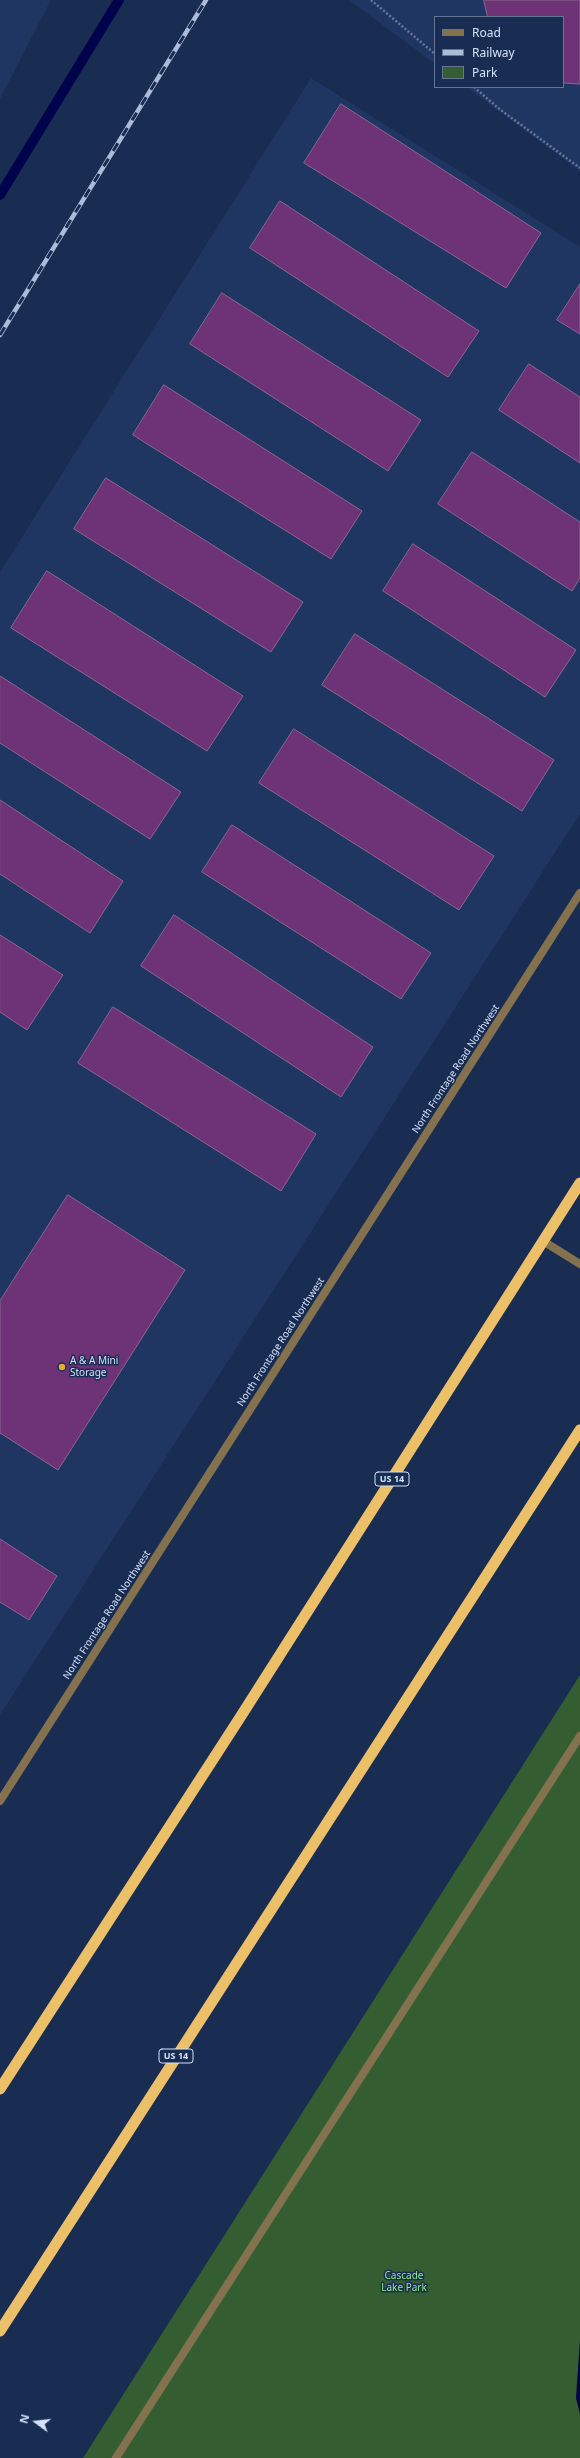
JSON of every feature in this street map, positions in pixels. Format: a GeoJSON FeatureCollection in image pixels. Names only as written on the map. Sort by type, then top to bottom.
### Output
{"type":"FeatureCollection","features":[{"type":"Feature","properties":{"kind":"highway","name":"US 14"},"geometry":{"type":"LineString","coordinates":[[0,2089],[241,1716],[580,1183]]}},
{"type":"Feature","properties":{"kind":"highway","name":"US 14"},"geometry":{"type":"LineString","coordinates":[[0,2331],[580,1430]]}},
{"type":"Feature","properties":{"kind":"street","name":"North Frontage Road Northwest"},"geometry":{"type":"LineString","coordinates":[[0,1801],[580,893]]}},
{"type":"Feature","properties":{"kind":"street"},"geometry":{"type":"LineString","coordinates":[[543,1242],[580,1264]]}},
{"type":"Feature","properties":{"kind":"street"},"geometry":{"type":"LineString","coordinates":[[116,2458],[580,1736]]}},
{"type":"Feature","properties":{"kind":"path"},"geometry":{"type":"LineString","coordinates":[[371,0],[434,53]]}},
{"type":"Feature","properties":{"kind":"path"},"geometry":{"type":"LineString","coordinates":[[475,88],[498,108],[580,168]]}},
{"type":"Feature","properties":{"kind":"shaded area"},"geometry":{"type":"Polygon","coordinates":[[[0,0],[51,0],[0,99],[0,0]]]}},
{"type":"Feature","properties":{"kind":"shaded area"},"geometry":{"type":"Polygon","coordinates":[[[349,0],[580,0],[580,171],[467,88],[564,88],[564,16],[434,16],[434,63],[349,0]]]}},
{"type":"Feature","properties":{"kind":"shaded area"},"geometry":{"type":"Polygon","coordinates":[[[311,78],[580,247],[580,814],[0,1715],[0,572],[311,78]]]}},
{"type":"Feature","properties":{"kind":"shaded area"},"geometry":{"type":"Polygon","coordinates":[[[580,2340],[580,2414],[576,2398],[580,2340]]]}},
{"type":"Feature","properties":{"kind":"green space","name":"Cascade Lake Park"},"geometry":{"type":"Polygon","coordinates":[[[580,1675],[580,2458],[83,2458],[580,1675]]]}},
{"type":"Feature","properties":{"kind":"building"},"geometry":{"type":"Polygon","coordinates":[[[484,0],[580,0],[580,84],[564,83],[564,16],[488,16],[484,0]]]}},
{"type":"Feature","properties":{"kind":"building"},"geometry":{"type":"Polygon","coordinates":[[[341,104],[541,233],[506,288],[304,163],[341,104]]]}},
{"type":"Feature","properties":{"kind":"building"},"geometry":{"type":"Polygon","coordinates":[[[280,201],[479,331],[448,377],[250,248],[280,201]]]}},
{"type":"Feature","properties":{"kind":"building"},"geometry":{"type":"Polygon","coordinates":[[[580,284],[580,334],[557,320],[580,284]]]}},
{"type":"Feature","properties":{"kind":"building"},"geometry":{"type":"Polygon","coordinates":[[[222,293],[421,420],[388,471],[190,344],[222,293]]]}},
{"type":"Feature","properties":{"kind":"building"},"geometry":{"type":"Polygon","coordinates":[[[529,364],[580,397],[580,463],[499,410],[529,364]]]}},
{"type":"Feature","properties":{"kind":"building"},"geometry":{"type":"Polygon","coordinates":[[[164,385],[362,511],[331,559],[133,435],[164,385]]]}},
{"type":"Feature","properties":{"kind":"building"},"geometry":{"type":"Polygon","coordinates":[[[472,452],[580,522],[580,578],[572,591],[438,504],[472,452]]]}},
{"type":"Feature","properties":{"kind":"building"},"geometry":{"type":"Polygon","coordinates":[[[106,478],[303,602],[271,652],[74,529],[106,478]]]}},
{"type":"Feature","properties":{"kind":"building"},"geometry":{"type":"Polygon","coordinates":[[[413,544],[576,650],[545,697],[383,591],[413,544]]]}},
{"type":"Feature","properties":{"kind":"building"},"geometry":{"type":"Polygon","coordinates":[[[47,571],[243,696],[207,751],[11,628],[47,571]]]}},
{"type":"Feature","properties":{"kind":"building"},"geometry":{"type":"Polygon","coordinates":[[[355,634],[554,760],[522,811],[322,685],[355,634]]]}},
{"type":"Feature","properties":{"kind":"building"},"geometry":{"type":"Polygon","coordinates":[[[0,676],[181,792],[150,839],[0,743],[0,676]]]}},
{"type":"Feature","properties":{"kind":"building"},"geometry":{"type":"Polygon","coordinates":[[[294,729],[494,856],[459,910],[259,783],[294,729]]]}},
{"type":"Feature","properties":{"kind":"building"},"geometry":{"type":"Polygon","coordinates":[[[0,800],[123,881],[90,933],[0,874],[0,800]]]}},
{"type":"Feature","properties":{"kind":"building"},"geometry":{"type":"Polygon","coordinates":[[[232,825],[431,953],[401,999],[202,872],[232,825]]]}},
{"type":"Feature","properties":{"kind":"building"},"geometry":{"type":"Polygon","coordinates":[[[174,915],[373,1047],[341,1097],[141,966],[174,915]]]}},
{"type":"Feature","properties":{"kind":"building"},"geometry":{"type":"Polygon","coordinates":[[[0,935],[63,975],[27,1030],[0,1012],[0,935]]]}},
{"type":"Feature","properties":{"kind":"building"},"geometry":{"type":"Polygon","coordinates":[[[113,1007],[316,1134],[281,1191],[78,1063],[113,1007]]]}},
{"type":"Feature","properties":{"kind":"building","name":"A & A Mini Storage"},"geometry":{"type":"Polygon","coordinates":[[[68,1195],[185,1270],[58,1470],[0,1433],[0,1301],[68,1195]]]}},
{"type":"Feature","properties":{"kind":"building"},"geometry":{"type":"Polygon","coordinates":[[[0,1539],[57,1576],[29,1620],[0,1602],[0,1539]]]}},
{"type":"Feature","properties":{"kind":"waterway"},"geometry":{"type":"LineString","coordinates":[[0,195],[119,0]]}},
{"type":"Feature","properties":{"kind":"railway"},"geometry":{"type":"LineString","coordinates":[[0,335],[206,0]]}},
{"type":"Feature","properties":{"kind":"place","name":"A & A Mini Storage"},"geometry":{"type":"Point","coordinates":[62,1367]}}]}
